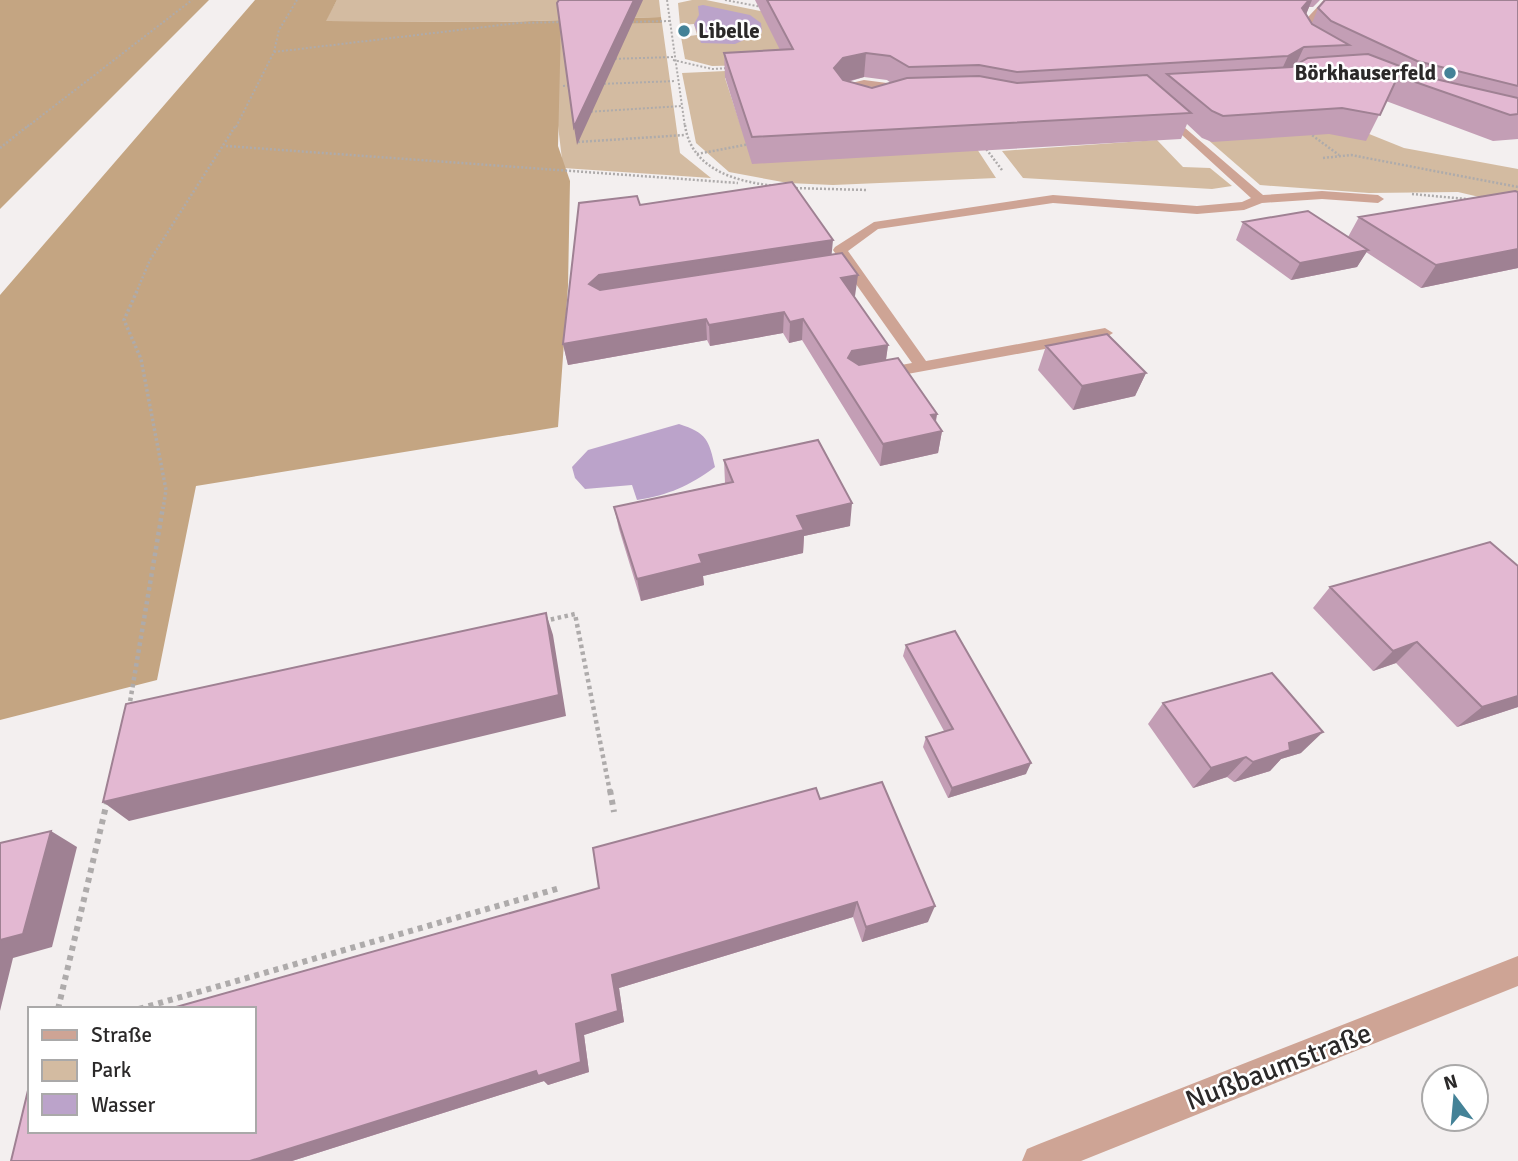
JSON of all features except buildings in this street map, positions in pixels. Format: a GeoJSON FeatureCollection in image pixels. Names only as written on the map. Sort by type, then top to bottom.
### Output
{"type":"FeatureCollection","features":[{"type":"Feature","properties":{"kind":"street"},"geometry":{"type":"LineString","coordinates":[[1318,50],[1304,41],[1300,31],[1329,0]]}},
{"type":"Feature","properties":{"kind":"street"},"geometry":{"type":"LineString","coordinates":[[1301,10],[1314,13]]}},
{"type":"Feature","properties":{"kind":"street"},"geometry":{"type":"LineString","coordinates":[[874,83],[897,90],[906,98],[890,105],[861,106],[845,101],[840,93],[847,86],[874,83]]}},
{"type":"Feature","properties":{"kind":"street"},"geometry":{"type":"LineString","coordinates":[[1152,103],[1260,199]]}},
{"type":"Feature","properties":{"kind":"street"},"geometry":{"type":"LineString","coordinates":[[922,366],[840,250],[874,226],[1053,199],[1197,210],[1244,206],[1260,199],[1322,195],[1378,199]]}},
{"type":"Feature","properties":{"kind":"street"},"geometry":{"type":"LineString","coordinates":[[809,271],[850,264]]}},
{"type":"Feature","properties":{"kind":"street"},"geometry":{"type":"LineString","coordinates":[[869,376],[1105,333]]}},
{"type":"Feature","properties":{"kind":"street","name":"Nußbaumstraße"},"geometry":{"type":"LineString","coordinates":[[1039,1161],[1518,971]]}},
{"type":"Feature","properties":{"kind":"path"},"geometry":{"type":"LineString","coordinates":[[0,148],[192,0]]}},
{"type":"Feature","properties":{"kind":"path"},"geometry":{"type":"LineString","coordinates":[[142,708],[128,711],[138,668],[166,490],[141,359],[124,320],[150,260],[226,146],[274,52],[279,30],[297,0]]}},
{"type":"Feature","properties":{"kind":"path"},"geometry":{"type":"LineString","coordinates":[[667,0],[673,58],[687,142],[712,169],[744,183]]}},
{"type":"Feature","properties":{"kind":"path"},"geometry":{"type":"LineString","coordinates":[[725,0],[762,7]]}},
{"type":"Feature","properties":{"kind":"path"},"geometry":{"type":"LineString","coordinates":[[628,22],[670,21]]}},
{"type":"Feature","properties":{"kind":"path"},"geometry":{"type":"LineString","coordinates":[[274,52],[518,23],[573,22]]}},
{"type":"Feature","properties":{"kind":"path"},"geometry":{"type":"LineString","coordinates":[[604,59],[673,58],[712,69],[735,68]]}},
{"type":"Feature","properties":{"kind":"path"},"geometry":{"type":"LineString","coordinates":[[590,85],[677,80]]}},
{"type":"Feature","properties":{"kind":"path"},"geometry":{"type":"LineString","coordinates":[[563,86],[577,85]]}},
{"type":"Feature","properties":{"kind":"path"},"geometry":{"type":"LineString","coordinates":[[584,112],[681,106]]}},
{"type":"Feature","properties":{"kind":"path"},"geometry":{"type":"LineString","coordinates":[[1309,133],[1340,155]]}},
{"type":"Feature","properties":{"kind":"path"},"geometry":{"type":"LineString","coordinates":[[578,142],[685,135]]}},
{"type":"Feature","properties":{"kind":"path"},"geometry":{"type":"LineString","coordinates":[[979,139],[1003,171]]}},
{"type":"Feature","properties":{"kind":"path"},"geometry":{"type":"LineString","coordinates":[[696,154],[757,143]]}},
{"type":"Feature","properties":{"kind":"path"},"geometry":{"type":"LineString","coordinates":[[226,146],[777,186]]}},
{"type":"Feature","properties":{"kind":"path"},"geometry":{"type":"LineString","coordinates":[[790,188],[876,190]]}},
{"type":"Feature","properties":{"kind":"path"},"geometry":{"type":"LineString","coordinates":[[1378,199],[1377,195],[1387,194],[1458,196],[1488,202]]}},
{"type":"Feature","properties":{"kind":"path"},"geometry":{"type":"LineString","coordinates":[[535,623],[575,614],[614,812]]}},
{"type":"Feature","properties":{"kind":"path"},"geometry":{"type":"LineString","coordinates":[[58,1007],[109,792]]}},
{"type":"Feature","properties":{"kind":"path"},"geometry":{"type":"LineString","coordinates":[[146,1007],[560,888]]}},
{"type":"Feature","properties":{"kind":"green space"},"geometry":{"type":"Polygon","coordinates":[[[337,0],[659,0],[661,17],[497,22],[325,21],[337,0]]]}},
{"type":"Feature","properties":{"kind":"green space"},"geometry":{"type":"Polygon","coordinates":[[[706,0],[810,21],[788,64],[712,66],[685,59],[681,37],[697,35],[694,24],[680,25],[678,3],[706,0]]]}},
{"type":"Feature","properties":{"kind":"green space"},"geometry":{"type":"Polygon","coordinates":[[[662,23],[680,153],[711,178],[563,168],[557,117],[561,24],[662,23]]]}},
{"type":"Feature","properties":{"kind":"green space"},"geometry":{"type":"Polygon","coordinates":[[[772,69],[725,78],[745,139],[977,149],[996,178],[833,185],[788,183],[729,172],[696,143],[682,73],[772,69]]]}},
{"type":"Feature","properties":{"kind":"green space"},"geometry":{"type":"Polygon","coordinates":[[[1302,107],[1404,148],[1518,169],[1518,206],[1458,192],[1369,193],[1260,185],[1176,112],[1302,107]]]}},
{"type":"Feature","properties":{"kind":"green space"},"geometry":{"type":"Polygon","coordinates":[[[1157,140],[1183,167],[1210,168],[1232,186],[1212,189],[1023,178],[1002,151],[1157,140]]]}},
{"type":"Feature","properties":{"kind":"shaded area"},"geometry":{"type":"Polygon","coordinates":[[[0,0],[209,0],[0,209],[0,0]]]}},
{"type":"Feature","properties":{"kind":"shaded area"},"geometry":{"type":"Polygon","coordinates":[[[255,0],[337,0],[326,21],[497,22],[661,17],[662,23],[561,25],[558,146],[570,181],[568,286],[558,427],[196,486],[157,680],[0,720],[0,295],[255,0]]]}},
{"type":"Feature","properties":{"kind":"water"},"geometry":{"type":"Polygon","coordinates":[[[698,6],[750,15],[761,23],[762,32],[735,44],[701,43],[694,24],[699,15],[698,6]]]}},
{"type":"Feature","properties":{"kind":"water"},"geometry":{"type":"Polygon","coordinates":[[[679,424],[701,434],[711,450],[715,467],[687,484],[669,492],[637,500],[632,485],[585,489],[575,478],[572,467],[588,450],[679,424]]]}},
{"type":"Feature","properties":{"kind":"place","name":"Libelle"},"geometry":{"type":"Point","coordinates":[684,31]}},
{"type":"Feature","properties":{"kind":"place","name":"Börkhauserfeld"},"geometry":{"type":"Point","coordinates":[1450,73]}}]}
